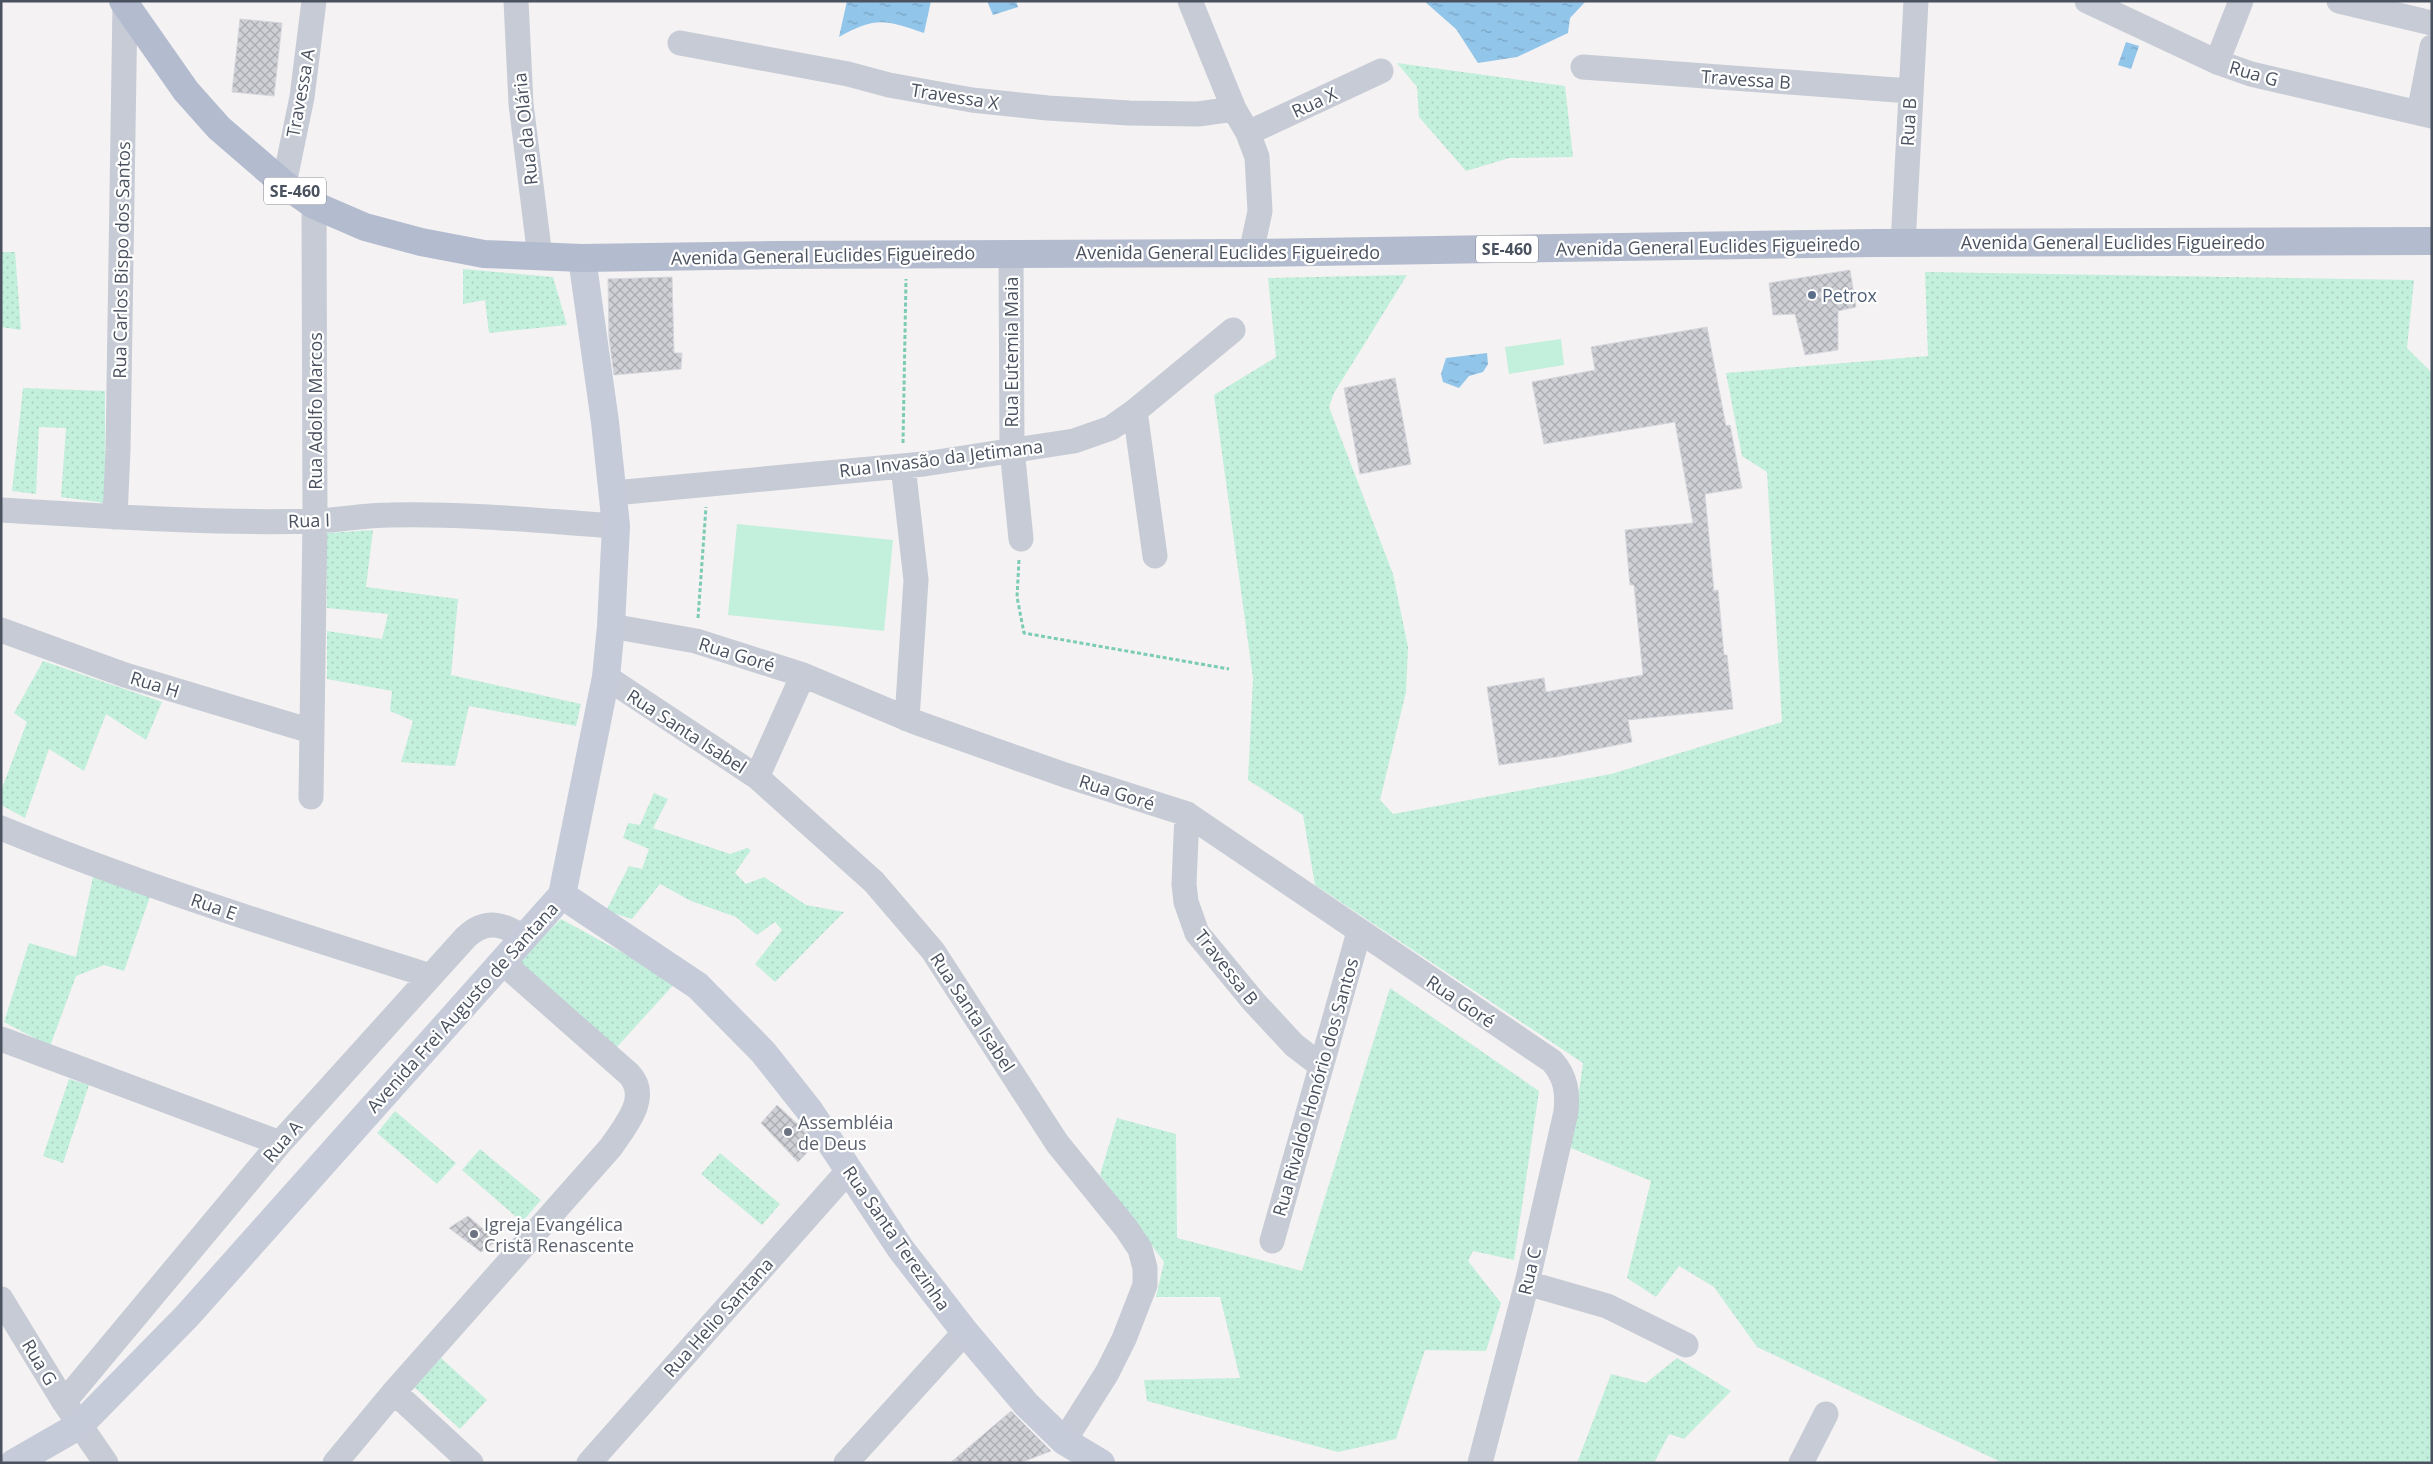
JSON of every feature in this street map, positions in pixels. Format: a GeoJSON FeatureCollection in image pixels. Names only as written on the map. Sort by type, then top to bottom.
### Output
{"type":"FeatureCollection","features":[{"type":"Feature","properties":{"kind":"main road","name":"Avenida General Euclides Figueiredo"},"geometry":{"type":"LineString","coordinates":[[124,3],[186,91],[218,128],[284,184],[314,205],[365,227],[421,242],[484,254],[582,258],[1012,253],[1252,253],[1903,244],[2432,241]]}},
{"type":"Feature","properties":{"kind":"street","name":"Travessa A"},"geometry":{"type":"LineString","coordinates":[[284,184],[302,97],[314,1]]}},
{"type":"Feature","properties":{"kind":"street","name":"Rua da Olária"},"geometry":{"type":"LineString","coordinates":[[516,1],[521,104],[540,257]]}},
{"type":"Feature","properties":{"kind":"street"},"geometry":{"type":"LineString","coordinates":[[1190,1],[1234,109],[1248,133],[1257,157],[1260,196],[1252,253]]}},
{"type":"Feature","properties":{"kind":"street","name":"Rua B"},"geometry":{"type":"LineString","coordinates":[[1903,244],[1916,1]]}},
{"type":"Feature","properties":{"kind":"street","name":"Rua G"},"geometry":{"type":"LineString","coordinates":[[2087,1],[2217,62],[2315,90],[2425,114]]}},
{"type":"Feature","properties":{"kind":"street"},"geometry":{"type":"LineString","coordinates":[[2217,62],[2241,1]]}},
{"type":"Feature","properties":{"kind":"street"},"geometry":{"type":"LineString","coordinates":[[2343,2],[2432,24]]}},
{"type":"Feature","properties":{"kind":"street","name":"Rua Carlos Bispo dos Santos"},"geometry":{"type":"LineString","coordinates":[[115,517],[118,450],[124,3]]}},
{"type":"Feature","properties":{"kind":"street","name":"Travessa X"},"geometry":{"type":"LineString","coordinates":[[680,43],[848,74],[889,85],[972,100],[1048,108],[1129,113],[1198,114],[1234,109]]}},
{"type":"Feature","properties":{"kind":"street"},"geometry":{"type":"LineString","coordinates":[[2425,114],[2432,47]]}},
{"type":"Feature","properties":{"kind":"street","name":"Travessa B"},"geometry":{"type":"LineString","coordinates":[[1583,67],[1910,91]]}},
{"type":"Feature","properties":{"kind":"street","name":"Rua X"},"geometry":{"type":"LineString","coordinates":[[1248,133],[1381,71]]}},
{"type":"Feature","properties":{"kind":"street","name":"Rua Adolfo Marcos"},"geometry":{"type":"LineString","coordinates":[[311,797],[315,521],[314,205]]}},
{"type":"Feature","properties":{"kind":"street","name":"Rua Eutemia Maia"},"geometry":{"type":"LineString","coordinates":[[1012,253],[1012,449],[1020,539]]}},
{"type":"Feature","properties":{"kind":"street","name":"Avenida Frei Augusto de Santana"},"geometry":{"type":"LineString","coordinates":[[14,1463],[80,1425],[188,1316],[328,1157],[503,964],[562,895],[606,677],[611,626],[616,526],[614,493],[582,258]]}},
{"type":"Feature","properties":{"kind":"street","name":"Rua Invasão da Jetimana"},"geometry":{"type":"LineString","coordinates":[[614,493],[903,466],[1074,441],[1111,428],[1135,411],[1233,330]]}},
{"type":"Feature","properties":{"kind":"street"},"geometry":{"type":"LineString","coordinates":[[1135,411],[1155,556]]}},
{"type":"Feature","properties":{"kind":"street"},"geometry":{"type":"LineString","coordinates":[[903,466],[916,580],[908,719]]}},
{"type":"Feature","properties":{"kind":"street","name":"Rua I"},"geometry":{"type":"LineString","coordinates":[[1,510],[115,517],[315,521],[387,515],[428,514],[616,526]]}},
{"type":"Feature","properties":{"kind":"street","name":"Rua Goré"},"geometry":{"type":"LineString","coordinates":[[611,626],[696,641],[804,675],[908,719],[1065,775],[1187,814],[1552,1061],[1564,1078]]}},
{"type":"Feature","properties":{"kind":"street","name":"Rua H"},"geometry":{"type":"LineString","coordinates":[[1,630],[125,675],[311,732]]}},
{"type":"Feature","properties":{"kind":"street"},"geometry":{"type":"LineString","coordinates":[[757,777],[804,675]]}},
{"type":"Feature","properties":{"kind":"street","name":"Rua Santa Isabel"},"geometry":{"type":"LineString","coordinates":[[606,677],[757,777],[874,882],[916,929],[971,1007],[1057,1143],[1126,1228],[1140,1249],[1145,1268],[1145,1285],[1127,1332],[1107,1373],[1064,1441]]}},
{"type":"Feature","properties":{"kind":"street","name":"Travessa B"},"geometry":{"type":"LineString","coordinates":[[1187,814],[1184,884],[1186,902],[1197,933],[1294,1045],[1320,1065]]}},
{"type":"Feature","properties":{"kind":"street","name":"Rua E"},"geometry":{"type":"LineString","coordinates":[[1,828],[57,851],[220,908],[430,976]]}},
{"type":"Feature","properties":{"kind":"street","name":"Rua Santa Terezinha"},"geometry":{"type":"LineString","coordinates":[[562,895],[698,986],[763,1052],[790,1084],[900,1248],[965,1332],[1026,1404],[1064,1441],[1101,1463]]}},
{"type":"Feature","properties":{"kind":"street","name":"Rua A"},"geometry":{"type":"LineString","coordinates":[[64,1402],[280,1142],[470,933],[483,926],[502,925],[524,938]]}},
{"type":"Feature","properties":{"kind":"street","name":"Rua Rivaldo Honório dos Santos"},"geometry":{"type":"LineString","coordinates":[[1272,1241],[1320,1065],[1360,932]]}},
{"type":"Feature","properties":{"kind":"street"},"geometry":{"type":"LineString","coordinates":[[334,1463],[394,1392],[611,1147],[637,1103],[637,1084],[629,1074],[503,964]]}},
{"type":"Feature","properties":{"kind":"street"},"geometry":{"type":"LineString","coordinates":[[1,1040],[280,1142]]}},
{"type":"Feature","properties":{"kind":"street","name":"Rua C"},"geometry":{"type":"LineString","coordinates":[[1480,1463],[1527,1283],[1566,1112],[1568,1091],[1564,1078]]}},
{"type":"Feature","properties":{"kind":"street","name":"Rua Helio Santana"},"geometry":{"type":"LineString","coordinates":[[589,1463],[848,1171]]}},
{"type":"Feature","properties":{"kind":"street"},"geometry":{"type":"LineString","coordinates":[[1527,1283],[1607,1306],[1686,1345]]}},
{"type":"Feature","properties":{"kind":"street","name":"Rua G"},"geometry":{"type":"LineString","coordinates":[[1,1299],[64,1402],[106,1463]]}},
{"type":"Feature","properties":{"kind":"street"},"geometry":{"type":"LineString","coordinates":[[846,1463],[965,1332]]}},
{"type":"Feature","properties":{"kind":"street"},"geometry":{"type":"LineString","coordinates":[[394,1392],[471,1463]]}},
{"type":"Feature","properties":{"kind":"street"},"geometry":{"type":"LineString","coordinates":[[1807,1461],[1826,1414]]}},
{"type":"Feature","properties":{"kind":"path"},"geometry":{"type":"LineString","coordinates":[[903,466],[906,254]]}},
{"type":"Feature","properties":{"kind":"path"},"geometry":{"type":"LineString","coordinates":[[696,641],[708,484]]}},
{"type":"Feature","properties":{"kind":"path"},"geometry":{"type":"LineString","coordinates":[[1020,539],[1017,597],[1024,632],[1230,668]]}},
{"type":"Feature","properties":{"kind":"green space"},"geometry":{"type":"Polygon","coordinates":[[[1397,63],[1565,86],[1573,157],[1509,158],[1466,171],[1419,117],[1417,87],[1397,63]]]}},
{"type":"Feature","properties":{"kind":"green space"},"geometry":{"type":"Polygon","coordinates":[[[1,252],[15,252],[21,330],[1,327],[1,252]]]}},
{"type":"Feature","properties":{"kind":"green space"},"geometry":{"type":"Polygon","coordinates":[[[463,269],[553,277],[567,325],[489,333],[485,300],[463,304],[463,269]]]}},
{"type":"Feature","properties":{"kind":"green space"},"geometry":{"type":"Polygon","coordinates":[[[1925,272],[2414,280],[2407,348],[2432,373],[2432,1463],[2003,1463],[1757,1347],[1714,1287],[1679,1266],[1656,1297],[1627,1278],[1651,1181],[1571,1148],[1583,1063],[1315,885],[1303,815],[1248,780],[1253,678],[1214,395],[1276,357],[1268,278],[1407,275],[1334,393],[1329,407],[1393,574],[1408,647],[1406,692],[1380,800],[1393,814],[1611,774],[1782,722],[1767,472],[1742,456],[1726,373],[1928,356],[1925,272]]]}},
{"type":"Feature","properties":{"kind":"green space"},"geometry":{"type":"Polygon","coordinates":[[[1561,339],[1564,365],[1509,374],[1505,347],[1561,339]]]}},
{"type":"Feature","properties":{"kind":"green space"},"geometry":{"type":"Polygon","coordinates":[[[23,388],[105,391],[105,503],[61,497],[66,428],[39,427],[36,494],[12,491],[23,388]]]}},
{"type":"Feature","properties":{"kind":"green space"},"geometry":{"type":"Polygon","coordinates":[[[737,524],[893,540],[884,631],[728,615],[737,524]]]}},
{"type":"Feature","properties":{"kind":"green space"},"geometry":{"type":"Polygon","coordinates":[[[373,530],[366,587],[458,599],[451,675],[581,704],[576,726],[469,706],[455,766],[401,762],[413,721],[390,711],[392,691],[327,679],[327,631],[382,639],[388,614],[327,608],[327,533],[373,530]]]}},
{"type":"Feature","properties":{"kind":"green space"},"geometry":{"type":"Polygon","coordinates":[[[43,661],[162,702],[146,740],[106,714],[84,771],[49,749],[25,818],[1,805],[1,791],[27,722],[14,713],[43,661]]]}},
{"type":"Feature","properties":{"kind":"green space"},"geometry":{"type":"Polygon","coordinates":[[[654,793],[668,799],[653,828],[730,854],[747,848],[751,850],[735,873],[746,884],[764,877],[806,905],[844,912],[775,982],[755,964],[782,930],[775,922],[757,935],[736,917],[691,901],[660,884],[632,919],[606,911],[629,866],[642,869],[649,849],[623,838],[628,823],[640,825],[654,793]]]}},
{"type":"Feature","properties":{"kind":"green space"},"geometry":{"type":"Polygon","coordinates":[[[93,877],[151,894],[124,971],[104,965],[76,976],[50,1046],[4,1022],[29,943],[76,957],[93,877]]]}},
{"type":"Feature","properties":{"kind":"green space"},"geometry":{"type":"Polygon","coordinates":[[[561,919],[676,982],[616,1048],[518,961],[561,919]]]}},
{"type":"Feature","properties":{"kind":"green space"},"geometry":{"type":"Polygon","coordinates":[[[1390,988],[1539,1091],[1514,1260],[1473,1251],[1468,1261],[1501,1303],[1486,1351],[1425,1350],[1396,1439],[1338,1452],[1147,1401],[1144,1380],[1240,1378],[1220,1297],[1156,1297],[1164,1262],[1100,1175],[1117,1118],[1176,1134],[1177,1238],[1302,1271],[1390,988]]]}},
{"type":"Feature","properties":{"kind":"green space"},"geometry":{"type":"Polygon","coordinates":[[[69,1079],[89,1085],[63,1163],[43,1156],[69,1079]]]}},
{"type":"Feature","properties":{"kind":"green space"},"geometry":{"type":"Polygon","coordinates":[[[395,1111],[456,1163],[437,1184],[377,1133],[395,1111]]]}},
{"type":"Feature","properties":{"kind":"green space"},"geometry":{"type":"Polygon","coordinates":[[[480,1149],[541,1200],[522,1222],[462,1170],[480,1149]]]}},
{"type":"Feature","properties":{"kind":"green space"},"geometry":{"type":"Polygon","coordinates":[[[720,1153],[780,1204],[762,1225],[701,1174],[720,1153]]]}},
{"type":"Feature","properties":{"kind":"green space"},"geometry":{"type":"Polygon","coordinates":[[[441,1358],[487,1400],[460,1429],[414,1387],[441,1358]]]}},
{"type":"Feature","properties":{"kind":"green space"},"geometry":{"type":"Polygon","coordinates":[[[1677,1358],[1731,1391],[1684,1439],[1669,1434],[1654,1463],[1577,1463],[1611,1374],[1646,1383],[1677,1358]]]}},
{"type":"Feature","properties":{"kind":"water"},"geometry":{"type":"Polygon","coordinates":[[[847,1],[931,1],[924,33],[900,25],[881,22],[863,26],[839,37],[847,1]]]}},
{"type":"Feature","properties":{"kind":"water"},"geometry":{"type":"Polygon","coordinates":[[[987,1],[1016,1],[1018,7],[993,15],[987,1]]]}},
{"type":"Feature","properties":{"kind":"water"},"geometry":{"type":"Polygon","coordinates":[[[1424,1],[1586,1],[1570,18],[1568,33],[1517,57],[1478,63],[1456,29],[1424,1]]]}},
{"type":"Feature","properties":{"kind":"water"},"geometry":{"type":"Polygon","coordinates":[[[2126,42],[2139,46],[2131,69],[2118,65],[2126,42]]]}},
{"type":"Feature","properties":{"kind":"water"},"geometry":{"type":"Polygon","coordinates":[[[1487,353],[1488,364],[1483,372],[1469,376],[1459,388],[1443,382],[1441,374],[1446,358],[1487,353]]]}},
{"type":"Feature","properties":{"kind":"building"},"geometry":{"type":"Polygon","coordinates":[[[240,19],[282,23],[274,96],[232,92],[240,19]]]}},
{"type":"Feature","properties":{"kind":"building","name":"Petrox"},"geometry":{"type":"Polygon","coordinates":[[[1850,270],[1856,307],[1838,311],[1838,350],[1805,355],[1795,314],[1773,315],[1769,283],[1850,270]]]}},
{"type":"Feature","properties":{"kind":"building"},"geometry":{"type":"Polygon","coordinates":[[[672,277],[674,353],[682,353],[681,369],[614,375],[609,337],[608,279],[672,277]]]}},
{"type":"Feature","properties":{"kind":"building"},"geometry":{"type":"Polygon","coordinates":[[[1707,327],[1726,426],[1730,425],[1742,488],[1705,494],[1714,591],[1718,590],[1724,655],[1727,655],[1733,709],[1628,720],[1632,742],[1556,757],[1499,765],[1487,687],[1544,678],[1546,692],[1643,675],[1634,585],[1630,585],[1625,530],[1693,523],[1675,422],[1544,444],[1532,382],[1595,370],[1591,347],[1707,327]]]}},
{"type":"Feature","properties":{"kind":"building"},"geometry":{"type":"Polygon","coordinates":[[[1395,378],[1411,464],[1360,474],[1344,388],[1395,378]]]}},
{"type":"Feature","properties":{"kind":"building","name":"Assembléia de Deus"},"geometry":{"type":"Polygon","coordinates":[[[777,1105],[803,1129],[814,1145],[798,1162],[761,1123],[777,1105]]]}},
{"type":"Feature","properties":{"kind":"building","name":"Igreja Evangélica Cristã Renascente"},"geometry":{"type":"Polygon","coordinates":[[[468,1216],[497,1241],[481,1252],[449,1228],[468,1216]]]}},
{"type":"Feature","properties":{"kind":"building"},"geometry":{"type":"Polygon","coordinates":[[[1011,1411],[1051,1451],[1020,1463],[950,1463],[1011,1411]]]}},
{"type":"Feature","properties":{"kind":"place","name":"Petrox"},"geometry":{"type":"Point","coordinates":[1812,295]}},
{"type":"Feature","properties":{"kind":"place","name":"Assembléia de Deus"},"geometry":{"type":"Point","coordinates":[788,1132]}},
{"type":"Feature","properties":{"kind":"place","name":"Igreja Evangélica Cristã Renascente"},"geometry":{"type":"Point","coordinates":[474,1234]}}]}
